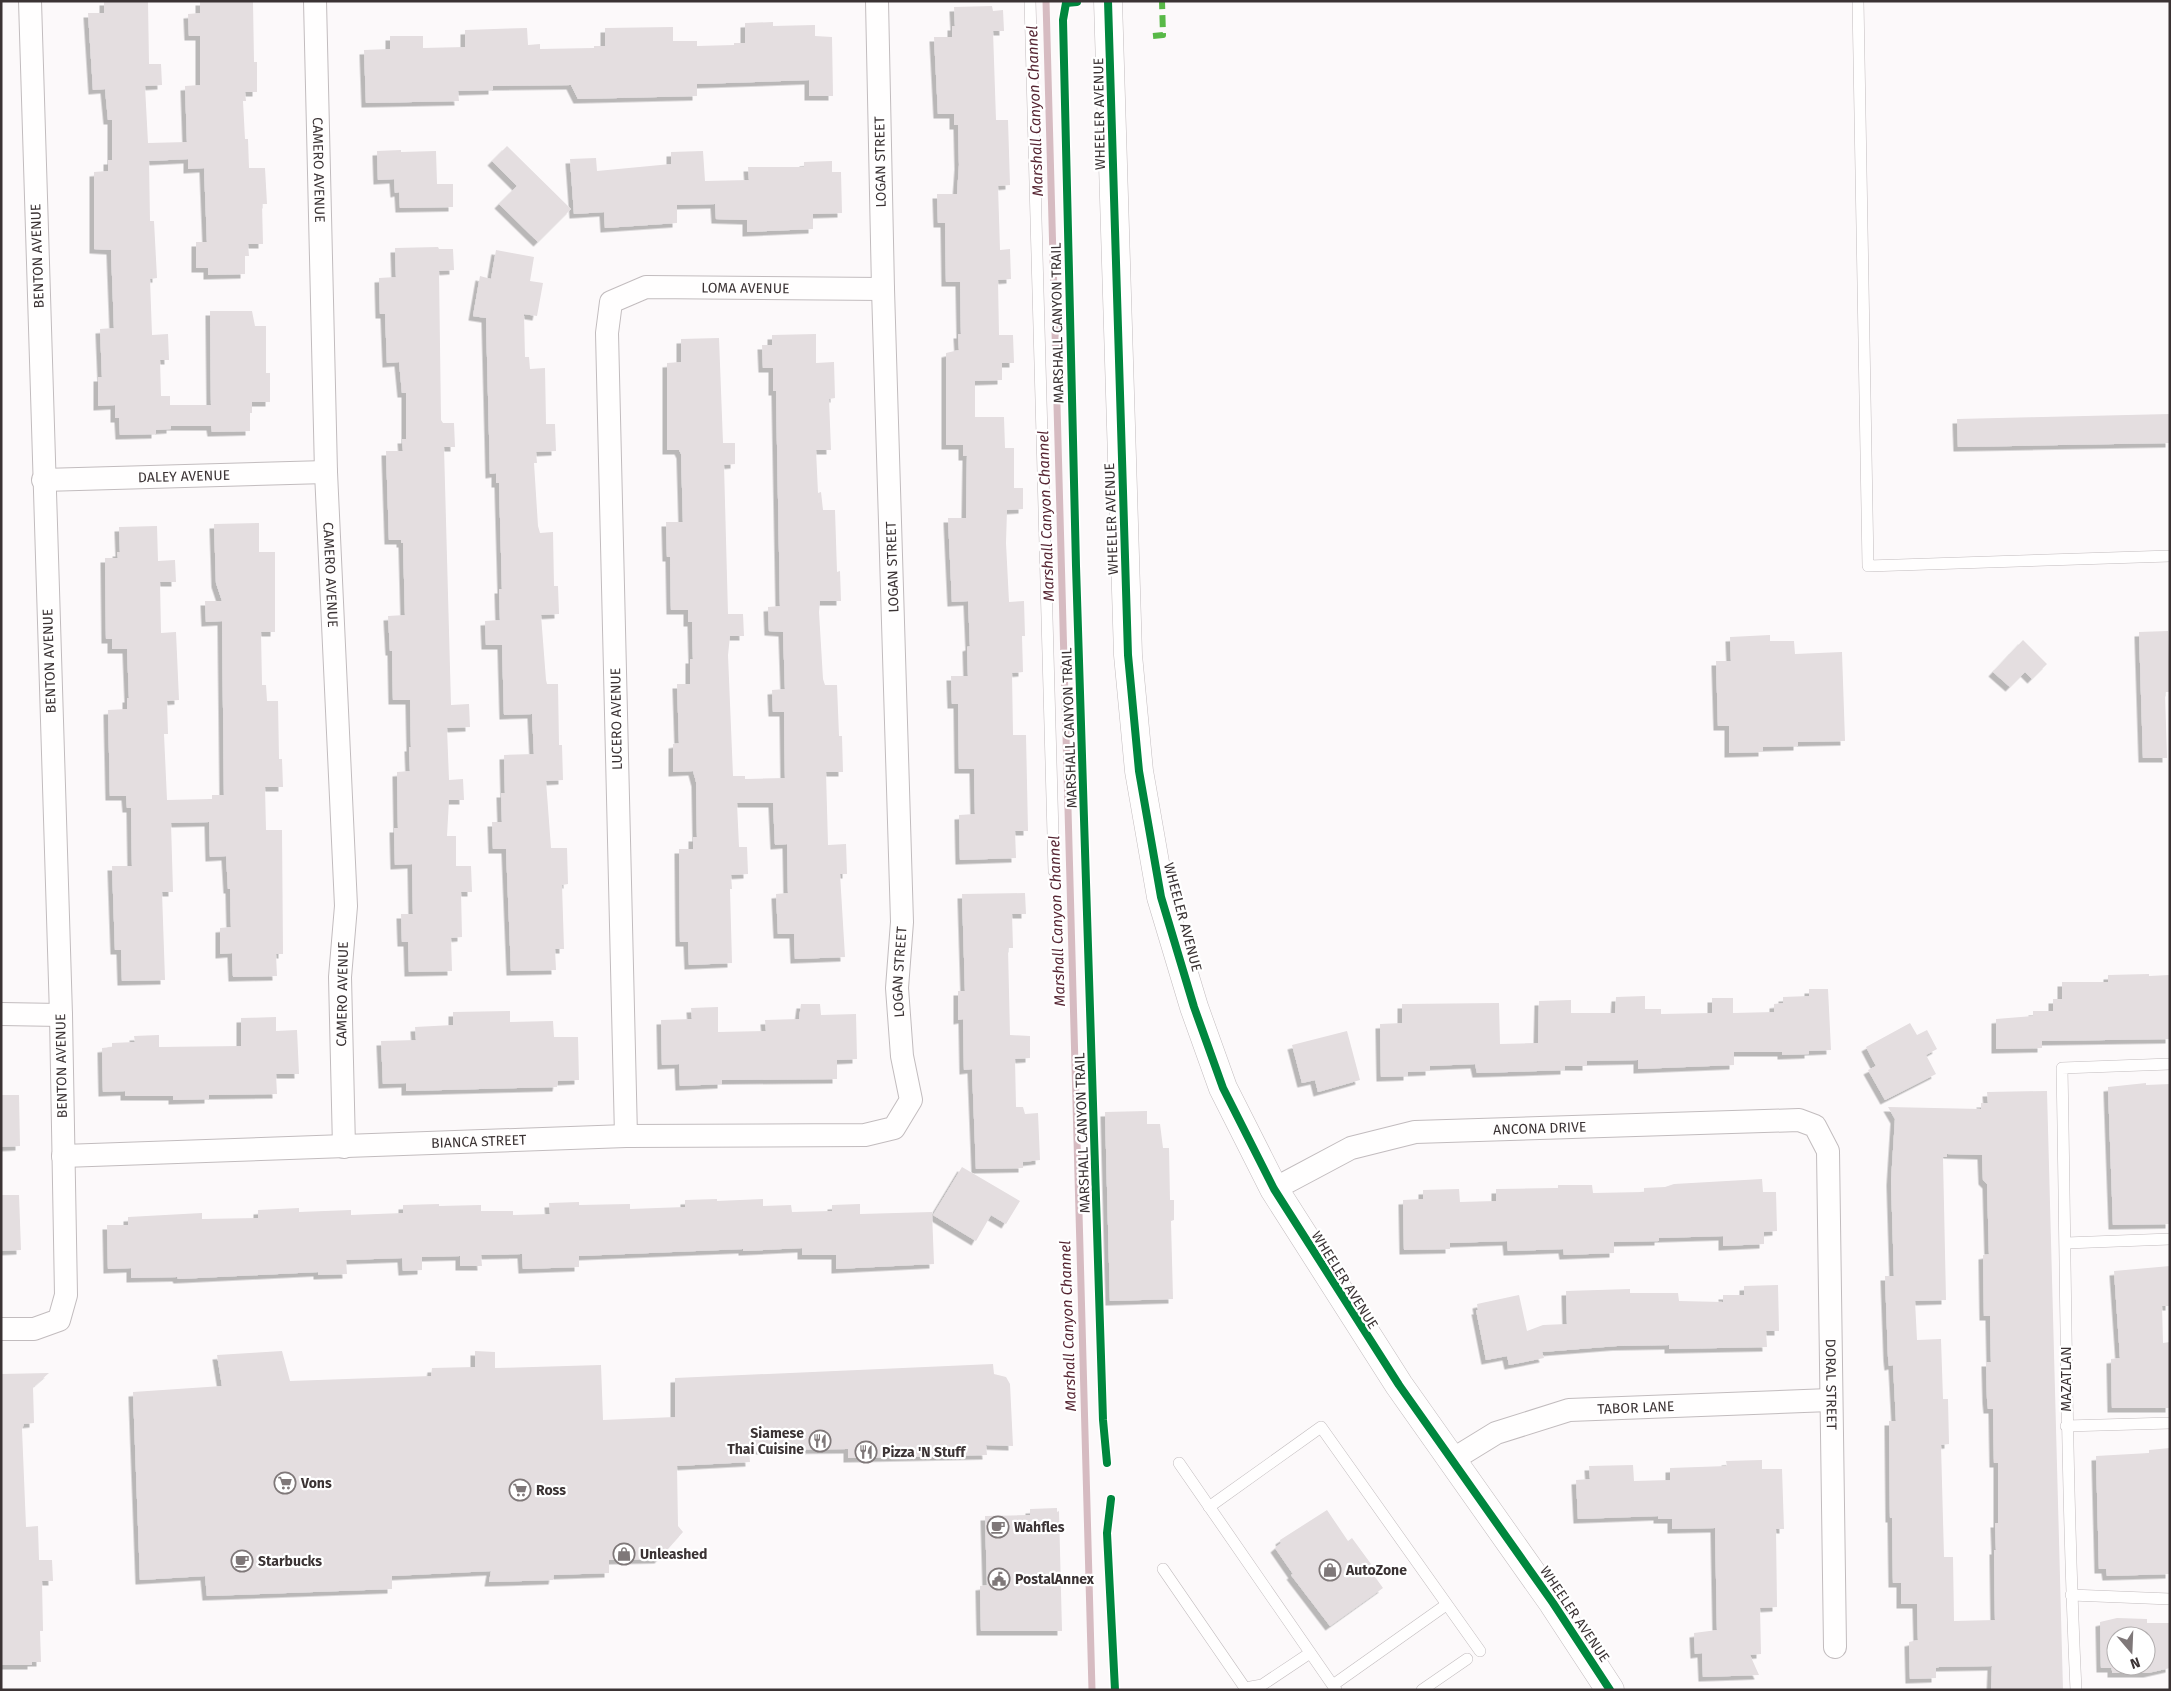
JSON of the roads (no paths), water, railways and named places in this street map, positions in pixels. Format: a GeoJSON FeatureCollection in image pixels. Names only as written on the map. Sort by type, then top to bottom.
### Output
{"type":"FeatureCollection","features":[{"type":"Feature","properties":{"kind":"main road","name":"WHEELER AVENUE"},"geometry":{"type":"LineString","coordinates":[[1108,1],[1128,654],[1139,771],[1162,897],[1194,1007],[1223,1088],[1274,1189],[1370,1342],[1553,1603],[1610,1690]]}},
{"type":"Feature","properties":{"kind":"street","name":"BENTON AVENUE"},"geometry":{"type":"LineString","coordinates":[[1,1329],[34,1329],[59,1320],[66,1295],[61,1015],[43,480],[30,1]]}},
{"type":"Feature","properties":{"kind":"street","name":"CAMERO AVENUE"},"geometry":{"type":"LineString","coordinates":[[315,1],[326,472],[346,906],[340,977],[344,1147]]}},
{"type":"Feature","properties":{"kind":"street","name":"LOGAN STREET"},"geometry":{"type":"LineString","coordinates":[[877,1],[883,288],[902,922],[897,988],[902,1056],[911,1100],[894,1128]]}},
{"type":"Feature","properties":{"kind":"street","name":"LOMA AVENUE"},"geometry":{"type":"LineString","coordinates":[[612,302],[646,287],[883,288]]}},
{"type":"Feature","properties":{"kind":"street","name":"LUCERO AVENUE"},"geometry":{"type":"LineString","coordinates":[[612,302],[607,343],[626,1136]]}},
{"type":"Feature","properties":{"kind":"street","name":"DALEY AVENUE"},"geometry":{"type":"LineString","coordinates":[[43,480],[326,472]]}},
{"type":"Feature","properties":{"kind":"street"},"geometry":{"type":"LineString","coordinates":[[1,1014],[61,1015]]}},
{"type":"Feature","properties":{"kind":"street","name":"ANCONA DRIVE"},"geometry":{"type":"LineString","coordinates":[[1274,1189],[1350,1148],[1415,1132],[1799,1120],[1815,1126]]}},
{"type":"Feature","properties":{"kind":"street","name":"DORAL STREET"},"geometry":{"type":"LineString","coordinates":[[1815,1126],[1828,1152],[1834,1647]]}},
{"type":"Feature","properties":{"kind":"street","name":"BIANCA STREET"},"geometry":{"type":"LineString","coordinates":[[63,1156],[626,1136],[865,1135],[894,1128]]}},
{"type":"Feature","properties":{"kind":"street","name":"TABOR LANE"},"geometry":{"type":"LineString","coordinates":[[1452,1460],[1496,1433],[1568,1410],[1830,1400]]}},
{"type":"Feature","properties":{"kind":"lane"},"geometry":{"type":"LineString","coordinates":[[1030,1],[1054,871]]}},
{"type":"Feature","properties":{"kind":"lane"},"geometry":{"type":"LineString","coordinates":[[1858,1],[1868,566],[2170,556]]}},
{"type":"Feature","properties":{"kind":"lane","name":"MAZATLAN"},"geometry":{"type":"LineString","coordinates":[[2076,1690],[2066,1426],[2066,1243],[2062,1068],[2170,1064]]}},
{"type":"Feature","properties":{"kind":"lane"},"geometry":{"type":"LineString","coordinates":[[2066,1243],[2170,1240]]}},
{"type":"Feature","properties":{"kind":"lane"},"geometry":{"type":"LineString","coordinates":[[2066,1426],[2170,1423]]}},
{"type":"Feature","properties":{"kind":"lane"},"geometry":{"type":"LineString","coordinates":[[1209,1507],[1321,1427],[1480,1651]]}},
{"type":"Feature","properties":{"kind":"lane"},"geometry":{"type":"LineString","coordinates":[[1179,1463],[1334,1688],[1446,1605]]}},
{"type":"Feature","properties":{"kind":"lane"},"geometry":{"type":"LineString","coordinates":[[1163,1569],[1245,1688],[1262,1686],[1310,1653]]}},
{"type":"Feature","properties":{"kind":"lane"},"geometry":{"type":"LineString","coordinates":[[2071,1595],[2170,1599]]}},
{"type":"Feature","properties":{"kind":"lane"},"geometry":{"type":"LineString","coordinates":[[1422,1690],[1467,1659]]}},
{"type":"Feature","properties":{"kind":"waterway","name":"Marshall Canyon Channel"},"geometry":{"type":"LineString","coordinates":[[1046,1],[1092,1690]]}},
{"type":"Feature","properties":{"kind":"place","name":"Siamese Thai Cuisine"},"geometry":{"type":"Point","coordinates":[820,1441]}},
{"type":"Feature","properties":{"kind":"place","name":"Pizza 'N Stuff"},"geometry":{"type":"Point","coordinates":[866,1452]}},
{"type":"Feature","properties":{"kind":"place","name":"Vons"},"geometry":{"type":"Point","coordinates":[285,1483]}},
{"type":"Feature","properties":{"kind":"place","name":"Ross"},"geometry":{"type":"Point","coordinates":[520,1490]}},
{"type":"Feature","properties":{"kind":"place","name":"Wahfles"},"geometry":{"type":"Point","coordinates":[998,1527]}},
{"type":"Feature","properties":{"kind":"place","name":"Unleashed"},"geometry":{"type":"Point","coordinates":[624,1554]}},
{"type":"Feature","properties":{"kind":"place","name":"Starbucks"},"geometry":{"type":"Point","coordinates":[242,1561]}},
{"type":"Feature","properties":{"kind":"place","name":"AutoZone"},"geometry":{"type":"Point","coordinates":[1330,1570]}},
{"type":"Feature","properties":{"kind":"place","name":"PostalAnnex"},"geometry":{"type":"Point","coordinates":[999,1579]}}]}
